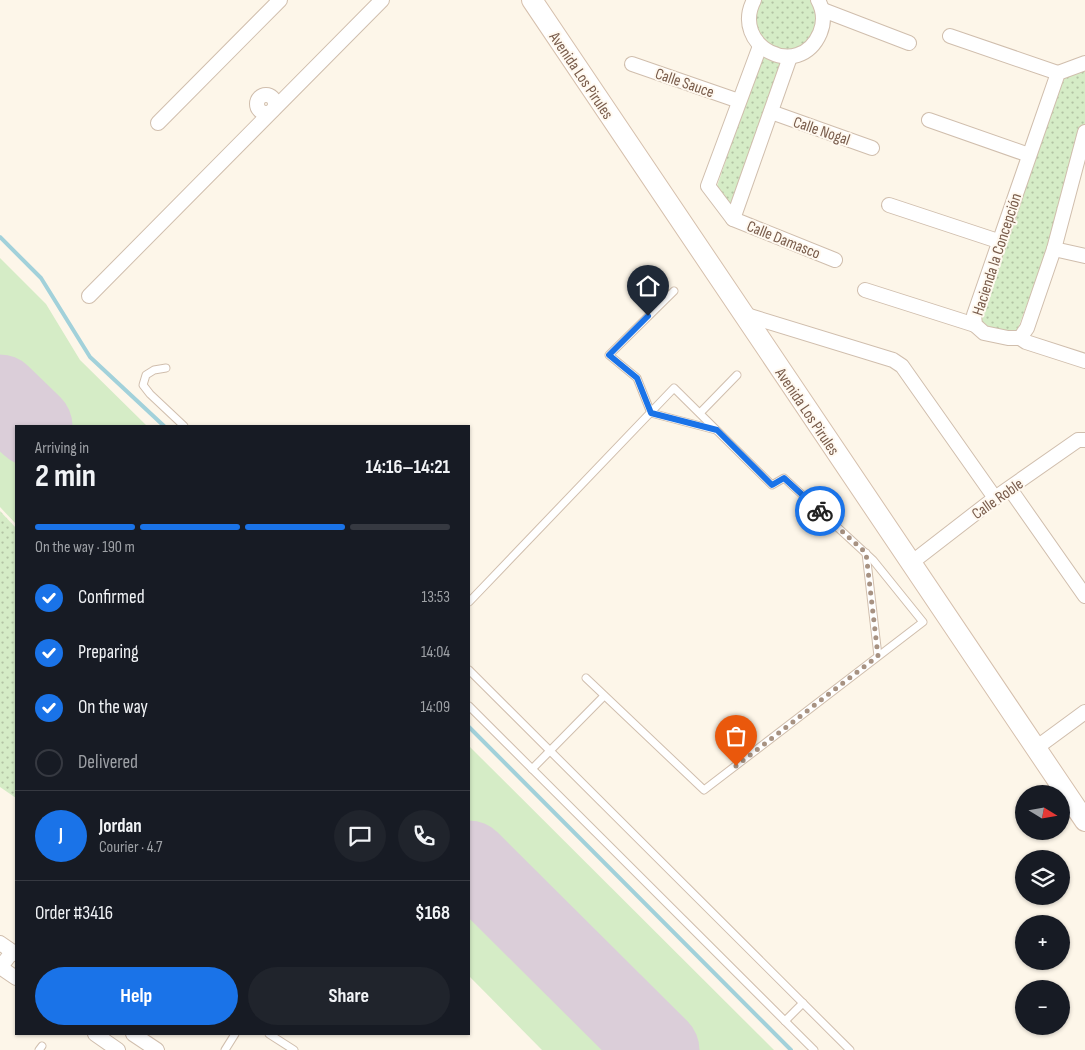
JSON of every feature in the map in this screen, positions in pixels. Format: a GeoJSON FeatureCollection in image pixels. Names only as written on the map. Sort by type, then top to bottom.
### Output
{"type":"FeatureCollection","features":[{"type":"Feature","properties":{"kind":"street"},"geometry":{"type":"LineString","coordinates":[[158,123],[280,0]]}},
{"type":"Feature","properties":{"kind":"street"},"geometry":{"type":"LineString","coordinates":[[89,296],[276,102],[382,0]]}},
{"type":"Feature","properties":{"kind":"street","name":"Avenida Los Pirules"},"geometry":{"type":"LineString","coordinates":[[532,0],[1085,821]]}},
{"type":"Feature","properties":{"kind":"street"},"geometry":{"type":"LineString","coordinates":[[754,0],[748,17],[751,33],[760,46],[774,56],[790,57],[804,52],[817,41],[823,26],[820,5]]}},
{"type":"Feature","properties":{"kind":"street"},"geometry":{"type":"LineString","coordinates":[[820,5],[909,43]]}},
{"type":"Feature","properties":{"kind":"street"},"geometry":{"type":"LineString","coordinates":[[950,36],[1058,73],[1085,63]]}},
{"type":"Feature","properties":{"kind":"street"},"geometry":{"type":"LineString","coordinates":[[733,218],[708,186],[760,46]]}},
{"type":"Feature","properties":{"kind":"street"},"geometry":{"type":"LineString","coordinates":[[733,218],[790,57]]}},
{"type":"Feature","properties":{"kind":"street","name":"Calle Sauce"},"geometry":{"type":"LineString","coordinates":[[632,64],[739,101]]}},
{"type":"Feature","properties":{"kind":"street","name":"Hacienda la Concepción"},"geometry":{"type":"LineString","coordinates":[[1058,73],[998,241],[974,315],[975,325],[984,333],[1008,338],[1020,338],[1026,342],[1085,361]]}},
{"type":"Feature","properties":{"kind":"street","name":"Calle Nogal"},"geometry":{"type":"LineString","coordinates":[[771,112],[872,148]]}},
{"type":"Feature","properties":{"kind":"street"},"geometry":{"type":"LineString","coordinates":[[929,120],[1029,155]]}},
{"type":"Feature","properties":{"kind":"street"},"geometry":{"type":"LineString","coordinates":[[1020,338],[1027,328],[1054,249],[1084,135]]}},
{"type":"Feature","properties":{"kind":"street"},"geometry":{"type":"LineString","coordinates":[[889,205],[998,241]]}},
{"type":"Feature","properties":{"kind":"street","name":"Calle Damasco"},"geometry":{"type":"LineString","coordinates":[[733,218],[835,260]]}},
{"type":"Feature","properties":{"kind":"street"},"geometry":{"type":"LineString","coordinates":[[1054,249],[1085,256]]}},
{"type":"Feature","properties":{"kind":"street"},"geometry":{"type":"LineString","coordinates":[[865,290],[975,325]]}},
{"type":"Feature","properties":{"kind":"street"},"geometry":{"type":"LineString","coordinates":[[743,314],[892,360],[902,366],[995,498]]}},
{"type":"Feature","properties":{"kind":"street","name":"Calle Roble"},"geometry":{"type":"LineString","coordinates":[[910,562],[995,498],[1078,440],[1085,440]]}},
{"type":"Feature","properties":{"kind":"street"},"geometry":{"type":"LineString","coordinates":[[1010,489],[1085,596]]}},
{"type":"Feature","properties":{"kind":"street"},"geometry":{"type":"LineString","coordinates":[[1036,748],[1085,712]]}},
{"type":"Feature","properties":{"kind":"street"},"geometry":{"type":"LineString","coordinates":[[0,944],[14,953],[0,967],[15,977]]}},
{"type":"Feature","properties":{"kind":"street"},"geometry":{"type":"LineString","coordinates":[[96,1035],[118,1050]]}},
{"type":"Feature","properties":{"kind":"street"},"geometry":{"type":"LineString","coordinates":[[134,1035],[157,1050]]}},
{"type":"Feature","properties":{"kind":"lane"},"geometry":{"type":"LineString","coordinates":[[651,413],[637,378],[609,355],[674,291]]}},
{"type":"Feature","properties":{"kind":"lane"},"geometry":{"type":"LineString","coordinates":[[166,368],[154,370],[146,375],[143,385],[183,425]]}},
{"type":"Feature","properties":{"kind":"lane"},"geometry":{"type":"LineString","coordinates":[[700,414],[737,375]]}},
{"type":"Feature","properties":{"kind":"lane"},"geometry":{"type":"LineString","coordinates":[[470,601],[674,388],[772,485],[784,478],[866,553],[923,622],[704,790],[586,678]]}},
{"type":"Feature","properties":{"kind":"lane"},"geometry":{"type":"LineString","coordinates":[[651,413],[717,430]]}},
{"type":"Feature","properties":{"kind":"lane"},"geometry":{"type":"LineString","coordinates":[[866,553],[878,656]]}},
{"type":"Feature","properties":{"kind":"lane"},"geometry":{"type":"LineString","coordinates":[[470,671],[850,1050]]}},
{"type":"Feature","properties":{"kind":"lane"},"geometry":{"type":"LineString","coordinates":[[532,769],[604,696]]}},
{"type":"Feature","properties":{"kind":"lane"},"geometry":{"type":"LineString","coordinates":[[470,707],[814,1050]]}},
{"type":"Feature","properties":{"kind":"lane"},"geometry":{"type":"LineString","coordinates":[[785,1021],[803,1003]]}},
{"type":"Feature","properties":{"kind":"lane"},"geometry":{"type":"LineString","coordinates":[[225,1050],[234,1035]]}},
{"type":"Feature","properties":{"kind":"lane"},"geometry":{"type":"LineString","coordinates":[[271,1035],[294,1050]]}},
{"type":"Feature","properties":{"kind":"green space"},"geometry":{"type":"Polygon","coordinates":[[[756,0],[816,0],[825,32],[818,48],[805,60],[790,64],[731,214],[715,192],[744,107],[759,54],[749,40],[756,0]]]}},
{"type":"Feature","properties":{"kind":"green space"},"geometry":{"type":"Polygon","coordinates":[[[1085,67],[1085,129],[1052,237],[1016,334],[976,323],[1060,74],[1085,67]]]}},
{"type":"Feature","properties":{"kind":"green space"},"geometry":{"type":"Polygon","coordinates":[[[0,258],[46,304],[80,360],[146,425],[64,425],[0,361],[0,258]]]}},
{"type":"Feature","properties":{"kind":"green space"},"geometry":{"type":"Polygon","coordinates":[[[0,428],[15,444],[15,523],[0,507],[0,428]]]}},
{"type":"Feature","properties":{"kind":"green space"},"geometry":{"type":"Polygon","coordinates":[[[0,511],[15,527],[15,797],[0,787],[0,511]]]}},
{"type":"Feature","properties":{"kind":"green space"},"geometry":{"type":"Polygon","coordinates":[[[470,747],[774,1050],[691,1050],[470,829],[470,747]]]}},
{"type":"Feature","properties":{"kind":"green space"},"geometry":{"type":"Polygon","coordinates":[[[470,895],[625,1050],[542,1050],[470,977],[470,895]]]}},
{"type":"Feature","properties":{"kind":"waterway"},"geometry":{"type":"LineString","coordinates":[[0,237],[41,278],[90,357],[163,425]]}},
{"type":"Feature","properties":{"kind":"waterway"},"geometry":{"type":"LineString","coordinates":[[470,728],[791,1050]]}},
{"type":"Feature","properties":{"kind":"runway"},"geometry":{"type":"LineString","coordinates":[[0,395],[31,425]]}},
{"type":"Feature","properties":{"kind":"runway"},"geometry":{"type":"LineString","coordinates":[[470,862],[659,1050]]}},
{"type":"Feature","properties":{"kind":"way so far"},"geometry":{"type":"LineString","coordinates":[[736,766],[878,656],[866,553],[820,511]]}},
{"type":"Feature","properties":{"kind":"route"},"geometry":{"type":"LineString","coordinates":[[648,316],[609,355],[637,378],[651,413],[717,430],[772,485],[784,478],[820,511]]}}]}
